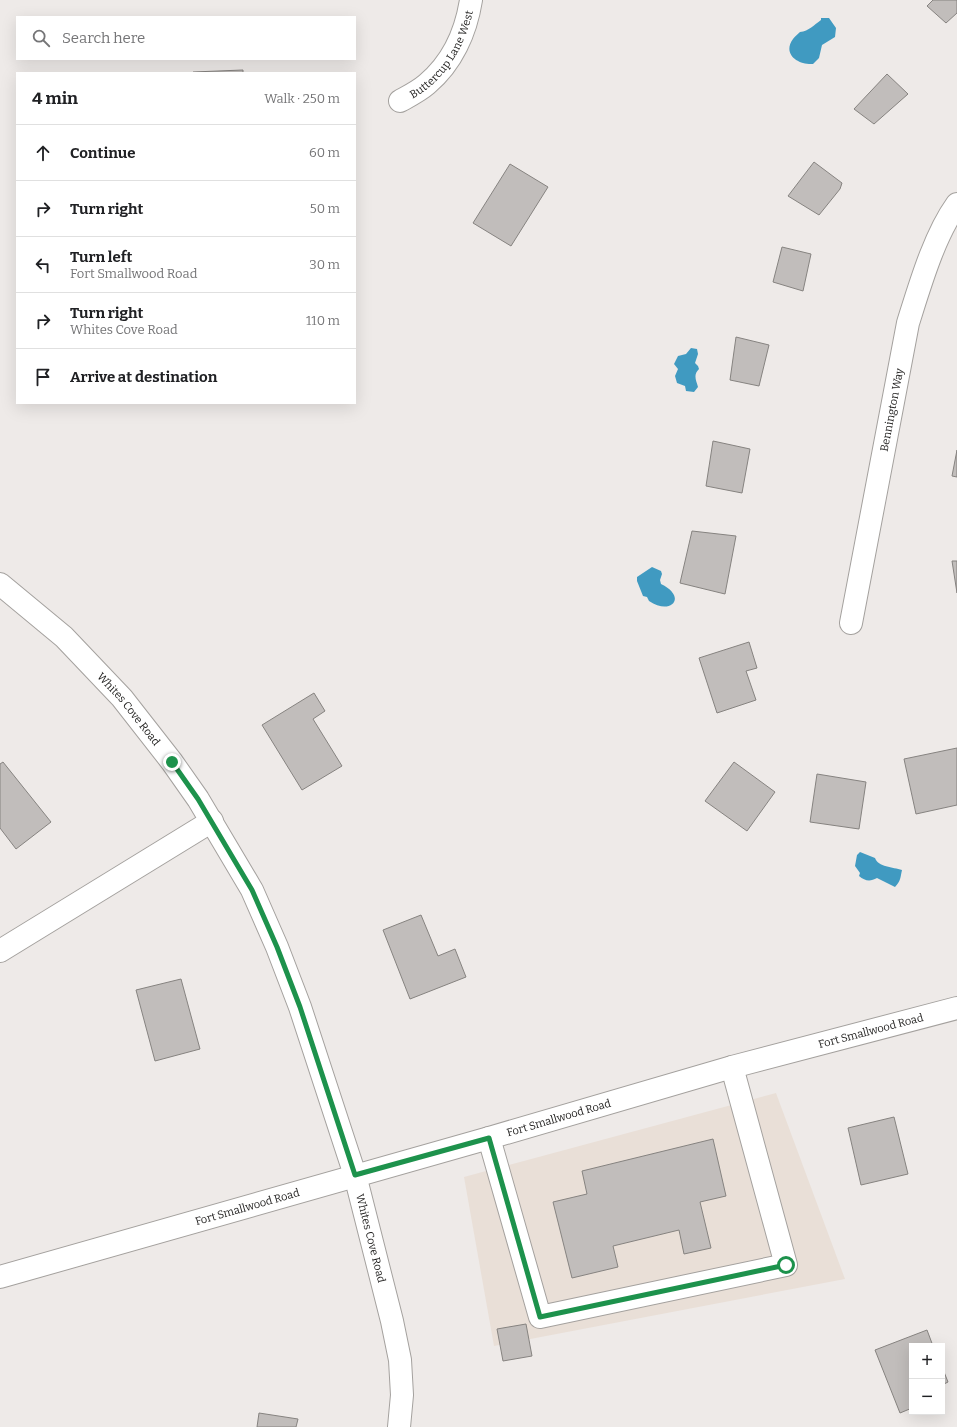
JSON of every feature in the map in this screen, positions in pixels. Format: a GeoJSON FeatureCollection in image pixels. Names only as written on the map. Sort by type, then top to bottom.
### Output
{"type":"FeatureCollection","features":[{"type":"Feature","properties":{"kind":"street","name":"Buttercup Lane West"},"geometry":{"type":"LineString","coordinates":[[400,101],[427,84],[447,63],[460,39],[469,13],[471,0]]}},
{"type":"Feature","properties":{"kind":"street","name":"Bennington Way"},"geometry":{"type":"LineString","coordinates":[[851,623],[908,323],[922,278],[947,218],[957,204]]}},
{"type":"Feature","properties":{"kind":"street","name":"Whites Cove Road"},"geometry":{"type":"LineString","coordinates":[[0,584],[64,637],[122,698],[172,762],[198,799],[252,890],[277,947],[300,1007],[355,1175],[392,1321],[400,1360],[402,1395],[399,1427]]}},
{"type":"Feature","properties":{"kind":"street"},"geometry":{"type":"LineString","coordinates":[[0,951],[212,821]]}},
{"type":"Feature","properties":{"kind":"street","name":"Fort Smallwood Road"},"geometry":{"type":"LineString","coordinates":[[0,1277],[489,1138],[732,1067],[957,1008]]}},
{"type":"Feature","properties":{"kind":"street"},"geometry":{"type":"LineString","coordinates":[[489,1138],[540,1317],[786,1265],[732,1067]]}},
{"type":"Feature","properties":{"kind":"shaded area"},"geometry":{"type":"Polygon","coordinates":[[[776,1093],[845,1279],[494,1346],[464,1177],[776,1093]]]}},
{"type":"Feature","properties":{"kind":"water"},"geometry":{"type":"Polygon","coordinates":[[[821,18],[829,18],[836,28],[835,37],[822,45],[819,58],[813,64],[802,63],[793,58],[789,49],[790,44],[800,32],[814,26],[821,20],[821,18]]]}},
{"type":"Feature","properties":{"kind":"water"},"geometry":{"type":"Polygon","coordinates":[[[691,348],[697,349],[698,354],[695,363],[699,369],[696,375],[698,387],[694,392],[686,391],[685,386],[677,383],[675,376],[678,369],[674,364],[678,356],[686,354],[691,348]]]}},
{"type":"Feature","properties":{"kind":"water"},"geometry":{"type":"Polygon","coordinates":[[[652,567],[661,571],[661,584],[674,594],[675,599],[670,606],[657,605],[649,601],[647,597],[643,596],[637,581],[637,577],[652,567]]]}},
{"type":"Feature","properties":{"kind":"water"},"geometry":{"type":"Polygon","coordinates":[[[860,852],[875,858],[882,865],[902,870],[899,881],[895,887],[877,878],[868,880],[859,876],[860,873],[855,866],[857,855],[860,852]]]}},
{"type":"Feature","properties":{"kind":"building"},"geometry":{"type":"Polygon","coordinates":[[[933,0],[957,0],[957,13],[946,23],[927,6],[933,0]]]}},
{"type":"Feature","properties":{"kind":"building"},"geometry":{"type":"Polygon","coordinates":[[[243,70],[243,72],[193,72],[243,70]]]}},
{"type":"Feature","properties":{"kind":"building"},"geometry":{"type":"Polygon","coordinates":[[[887,74],[908,94],[874,124],[854,109],[887,74]]]}},
{"type":"Feature","properties":{"kind":"building"},"geometry":{"type":"Polygon","coordinates":[[[814,162],[842,183],[840,189],[819,215],[788,196],[814,162]]]}},
{"type":"Feature","properties":{"kind":"building"},"geometry":{"type":"Polygon","coordinates":[[[510,164],[548,187],[511,246],[473,223],[510,164]]]}},
{"type":"Feature","properties":{"kind":"building"},"geometry":{"type":"Polygon","coordinates":[[[782,247],[811,254],[803,291],[773,282],[782,247]]]}},
{"type":"Feature","properties":{"kind":"building"},"geometry":{"type":"Polygon","coordinates":[[[736,337],[769,345],[759,386],[730,380],[736,337]]]}},
{"type":"Feature","properties":{"kind":"building"},"geometry":{"type":"Polygon","coordinates":[[[713,441],[750,449],[742,493],[706,486],[713,441]]]}},
{"type":"Feature","properties":{"kind":"building"},"geometry":{"type":"Polygon","coordinates":[[[957,450],[957,477],[952,476],[957,450]]]}},
{"type":"Feature","properties":{"kind":"building"},"geometry":{"type":"Polygon","coordinates":[[[692,531],[736,536],[725,594],[680,583],[692,531]]]}},
{"type":"Feature","properties":{"kind":"building"},"geometry":{"type":"Polygon","coordinates":[[[952,561],[957,561],[957,593],[952,561]]]}},
{"type":"Feature","properties":{"kind":"building"},"geometry":{"type":"Polygon","coordinates":[[[749,642],[757,668],[746,671],[756,700],[717,713],[699,658],[749,642]]]}},
{"type":"Feature","properties":{"kind":"building"},"geometry":{"type":"Polygon","coordinates":[[[314,693],[325,711],[313,719],[342,766],[302,790],[262,725],[314,693]]]}},
{"type":"Feature","properties":{"kind":"building"},"geometry":{"type":"Polygon","coordinates":[[[957,748],[957,805],[916,814],[904,759],[957,748]]]}},
{"type":"Feature","properties":{"kind":"building"},"geometry":{"type":"Polygon","coordinates":[[[3,762],[51,822],[16,849],[0,828],[0,764],[3,762]]]}},
{"type":"Feature","properties":{"kind":"building"},"geometry":{"type":"Polygon","coordinates":[[[734,762],[775,792],[747,831],[705,801],[734,762]]]}},
{"type":"Feature","properties":{"kind":"building"},"geometry":{"type":"Polygon","coordinates":[[[817,774],[866,782],[859,829],[810,822],[817,774]]]}},
{"type":"Feature","properties":{"kind":"building"},"geometry":{"type":"Polygon","coordinates":[[[421,915],[438,956],[455,949],[466,977],[410,999],[383,930],[421,915]]]}},
{"type":"Feature","properties":{"kind":"building"},"geometry":{"type":"Polygon","coordinates":[[[181,979],[200,1049],[155,1061],[136,990],[181,979]]]}},
{"type":"Feature","properties":{"kind":"building"},"geometry":{"type":"Polygon","coordinates":[[[894,1117],[908,1174],[861,1185],[848,1128],[894,1117]]]}},
{"type":"Feature","properties":{"kind":"building"},"geometry":{"type":"Polygon","coordinates":[[[713,1139],[726,1196],[700,1202],[711,1248],[684,1254],[679,1230],[613,1246],[618,1267],[572,1278],[553,1202],[587,1194],[582,1171],[713,1139]]]}},
{"type":"Feature","properties":{"kind":"building"},"geometry":{"type":"Polygon","coordinates":[[[526,1324],[532,1356],[503,1361],[497,1329],[526,1324]]]}},
{"type":"Feature","properties":{"kind":"building"},"geometry":{"type":"Polygon","coordinates":[[[927,1330],[932,1343],[909,1343],[909,1409],[900,1413],[875,1350],[927,1330]]]}},
{"type":"Feature","properties":{"kind":"building"},"geometry":{"type":"Polygon","coordinates":[[[945,1374],[948,1382],[945,1384],[945,1374]]]}},
{"type":"Feature","properties":{"kind":"building"},"geometry":{"type":"Polygon","coordinates":[[[259,1413],[298,1419],[296,1427],[257,1427],[259,1413]]]}},
{"type":"Feature","properties":{"kind":"route"},"geometry":{"type":"LineString","coordinates":[[172,762],[198,799],[252,890],[277,947],[300,1007],[355,1175],[489,1138],[540,1317],[786,1265]]}}]}
